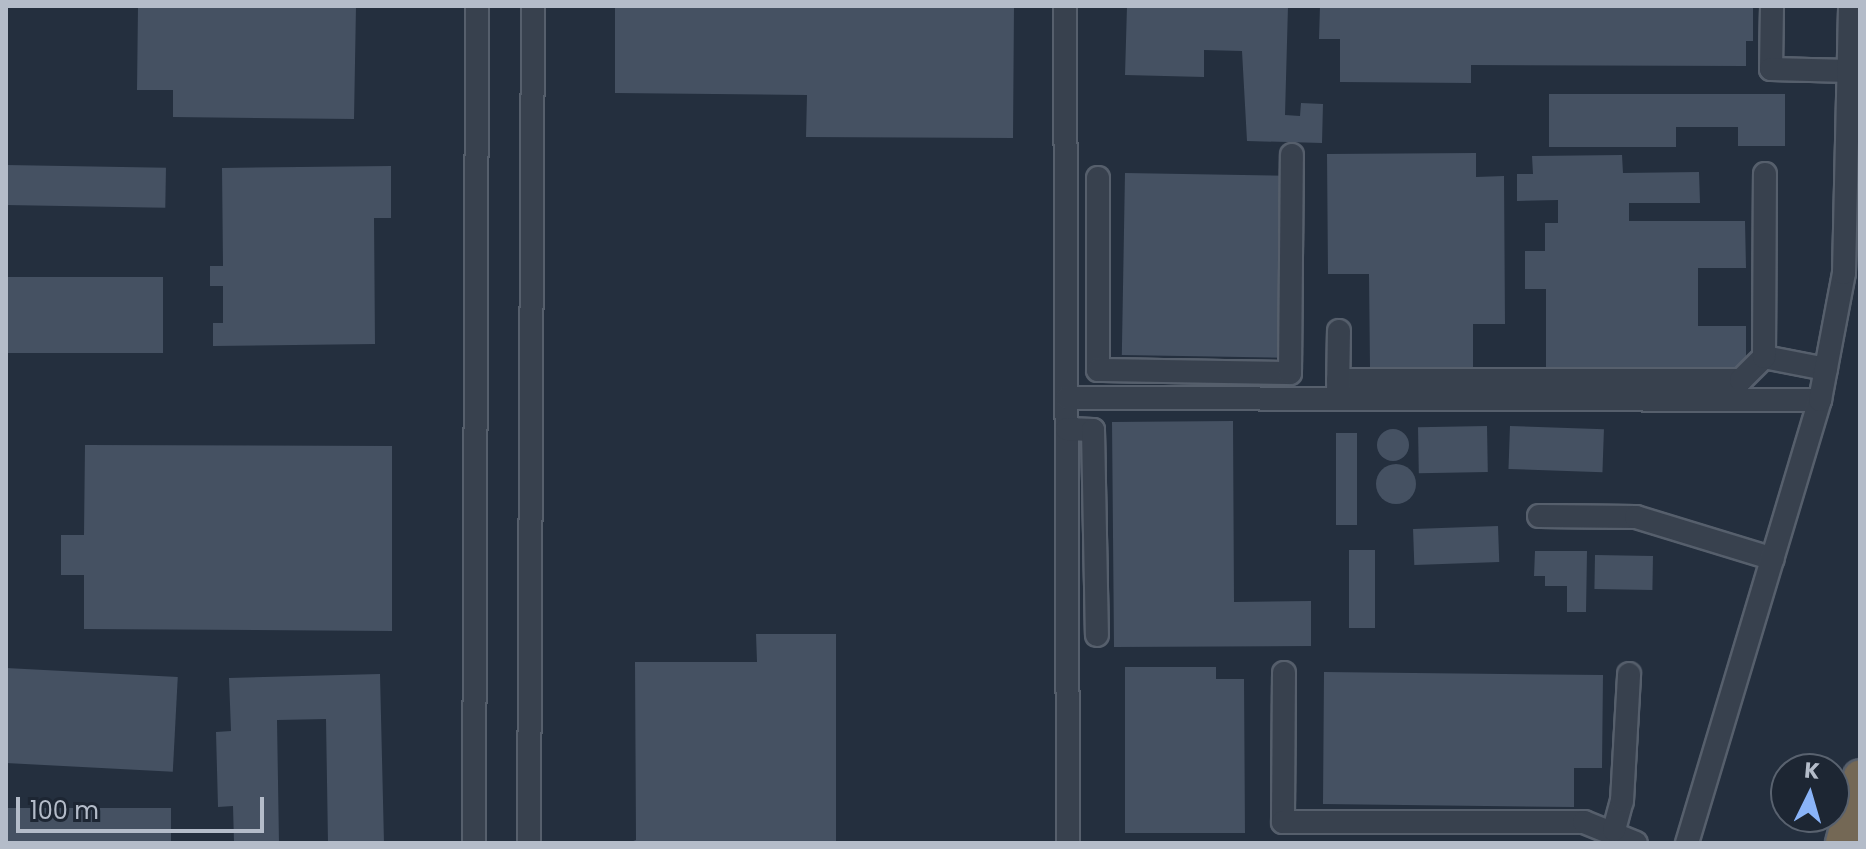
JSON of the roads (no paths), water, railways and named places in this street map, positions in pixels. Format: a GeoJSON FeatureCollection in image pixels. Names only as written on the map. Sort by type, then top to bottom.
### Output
{"type":"FeatureCollection","features":[{"type":"Feature","properties":{"kind":"highway"},"geometry":{"type":"LineString","coordinates":[[1842,843],[1860,776]]}},
{"type":"Feature","properties":{"kind":"street"},"geometry":{"type":"LineString","coordinates":[[474,843],[477,6]]}},
{"type":"Feature","properties":{"kind":"street"},"geometry":{"type":"LineString","coordinates":[[529,843],[533,6]]}},
{"type":"Feature","properties":{"kind":"street"},"geometry":{"type":"LineString","coordinates":[[1065,6],[1068,843]]}},
{"type":"Feature","properties":{"kind":"street"},"geometry":{"type":"LineString","coordinates":[[1772,6],[1771,69],[1850,71]]}},
{"type":"Feature","properties":{"kind":"street"},"geometry":{"type":"LineString","coordinates":[[1687,843],[1820,400],[1844,273],[1850,6]]}},
{"type":"Feature","properties":{"kind":"street"},"geometry":{"type":"LineString","coordinates":[[1098,178],[1098,370],[1290,373],[1292,155]]}},
{"type":"Feature","properties":{"kind":"street"},"geometry":{"type":"LineString","coordinates":[[1764,357],[1765,174]]}},
{"type":"Feature","properties":{"kind":"street"},"geometry":{"type":"LineString","coordinates":[[1066,227],[1098,227]]}},
{"type":"Feature","properties":{"kind":"street"},"geometry":{"type":"LineString","coordinates":[[1338,389],[1339,331]]}},
{"type":"Feature","properties":{"kind":"street"},"geometry":{"type":"LineString","coordinates":[[1067,398],[1338,389],[1732,383],[1764,357]]}},
{"type":"Feature","properties":{"kind":"street"},"geometry":{"type":"LineString","coordinates":[[1764,357],[1826,369]]}},
{"type":"Feature","properties":{"kind":"street"},"geometry":{"type":"LineString","coordinates":[[1338,389],[1820,400]]}},
{"type":"Feature","properties":{"kind":"street"},"geometry":{"type":"LineString","coordinates":[[1067,429],[1093,430],[1097,635]]}},
{"type":"Feature","properties":{"kind":"street"},"geometry":{"type":"LineString","coordinates":[[1539,516],[1636,517],[1773,559]]}},
{"type":"Feature","properties":{"kind":"street"},"geometry":{"type":"LineString","coordinates":[[1284,673],[1283,822],[1584,822],[1614,830],[1636,843]]}},
{"type":"Feature","properties":{"kind":"street"},"geometry":{"type":"LineString","coordinates":[[1614,830],[1629,674]]}}]}
